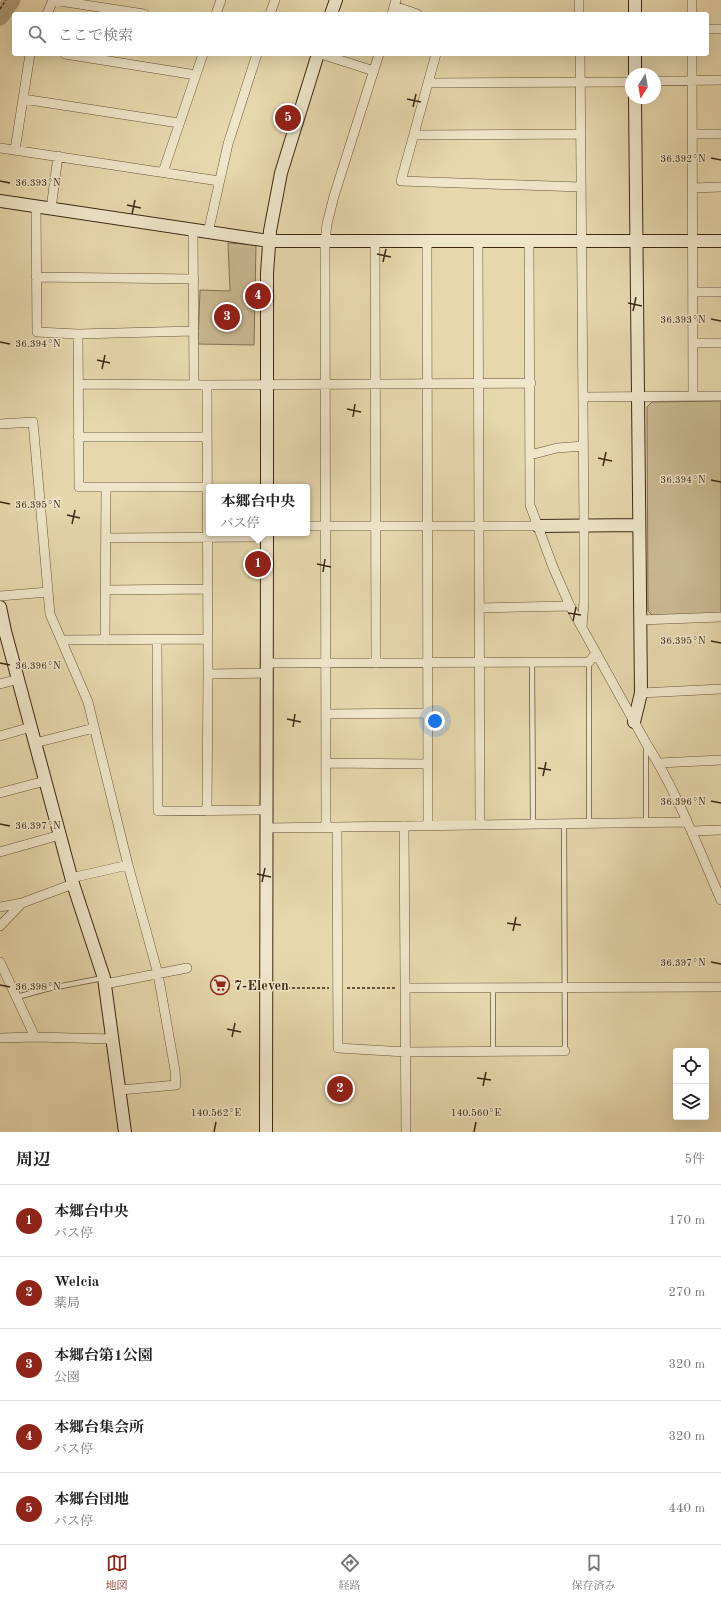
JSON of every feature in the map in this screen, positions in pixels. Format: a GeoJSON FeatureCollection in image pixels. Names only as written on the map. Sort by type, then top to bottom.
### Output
{"type":"FeatureCollection","features":[{"type":"Feature","properties":{"kind":"street"},"geometry":{"type":"LineString","coordinates":[[48,12],[53,0],[131,12]]}},
{"type":"Feature","properties":{"kind":"street"},"geometry":{"type":"LineString","coordinates":[[217,12],[221,0]]}},
{"type":"Feature","properties":{"kind":"street"},"geometry":{"type":"LineString","coordinates":[[271,12],[275,0]]}},
{"type":"Feature","properties":{"kind":"street"},"geometry":{"type":"LineString","coordinates":[[332,12],[336,0]]}},
{"type":"Feature","properties":{"kind":"street"},"geometry":{"type":"LineString","coordinates":[[579,0],[579,12]]}},
{"type":"Feature","properties":{"kind":"street"},"geometry":{"type":"LineString","coordinates":[[635,0],[635,12]]}},
{"type":"Feature","properties":{"kind":"street"},"geometry":{"type":"LineString","coordinates":[[692,0],[692,12]]}},
{"type":"Feature","properties":{"kind":"street"},"geometry":{"type":"LineString","coordinates":[[394,7],[411,12]]}},
{"type":"Feature","properties":{"kind":"street"},"geometry":{"type":"LineString","coordinates":[[709,29],[721,29]]}},
{"type":"Feature","properties":{"kind":"street"},"geometry":{"type":"LineString","coordinates":[[15,150],[30,56]]}},
{"type":"Feature","properties":{"kind":"street"},"geometry":{"type":"LineString","coordinates":[[77,56],[196,75]]}},
{"type":"Feature","properties":{"kind":"street"},"geometry":{"type":"LineString","coordinates":[[164,172],[202,56]]}},
{"type":"Feature","properties":{"kind":"street"},"geometry":{"type":"LineString","coordinates":[[208,233],[228,144],[256,56]]}},
{"type":"Feature","properties":{"kind":"street"},"geometry":{"type":"LineString","coordinates":[[267,484],[267,273],[269,241],[274,205],[281,173],[319,56]]}},
{"type":"Feature","properties":{"kind":"street"},"geometry":{"type":"LineString","coordinates":[[326,56],[374,71]]}},
{"type":"Feature","properties":{"kind":"street"},"geometry":{"type":"LineString","coordinates":[[326,827],[325,242],[327,224],[334,196],[378,56]]}},
{"type":"Feature","properties":{"kind":"street"},"geometry":{"type":"LineString","coordinates":[[435,56],[401,181],[581,187]]}},
{"type":"Feature","properties":{"kind":"street"},"geometry":{"type":"LineString","coordinates":[[580,56],[584,526],[584,602],[582,627]]}},
{"type":"Feature","properties":{"kind":"street"},"geometry":{"type":"LineString","coordinates":[[635,56],[635,68]]}},
{"type":"Feature","properties":{"kind":"street"},"geometry":{"type":"LineString","coordinates":[[692,56],[693,396]]}},
{"type":"Feature","properties":{"kind":"street"},"geometry":{"type":"LineString","coordinates":[[661,81],[721,80]]}},
{"type":"Feature","properties":{"kind":"street"},"geometry":{"type":"LineString","coordinates":[[428,83],[625,82]]}},
{"type":"Feature","properties":{"kind":"street"},"geometry":{"type":"LineString","coordinates":[[23,99],[179,123]]}},
{"type":"Feature","properties":{"kind":"street"},"geometry":{"type":"LineString","coordinates":[[634,722],[640,693],[635,104]]}},
{"type":"Feature","properties":{"kind":"street"},"geometry":{"type":"LineString","coordinates":[[414,135],[581,134]]}},
{"type":"Feature","properties":{"kind":"street"},"geometry":{"type":"LineString","coordinates":[[693,134],[721,134]]}},
{"type":"Feature","properties":{"kind":"street"},"geometry":{"type":"LineString","coordinates":[[0,148],[164,172],[219,182]]}},
{"type":"Feature","properties":{"kind":"street"},"geometry":{"type":"LineString","coordinates":[[51,209],[58,156]]}},
{"type":"Feature","properties":{"kind":"street"},"geometry":{"type":"LineString","coordinates":[[693,188],[721,187]]}},
{"type":"Feature","properties":{"kind":"street"},"geometry":{"type":"LineString","coordinates":[[0,201],[193,231],[269,241],[721,241]]}},
{"type":"Feature","properties":{"kind":"street"},"geometry":{"type":"LineString","coordinates":[[36,206],[36,332],[78,334],[194,332]]}},
{"type":"Feature","properties":{"kind":"street"},"geometry":{"type":"LineString","coordinates":[[193,231],[194,384]]}},
{"type":"Feature","properties":{"kind":"street"},"geometry":{"type":"LineString","coordinates":[[375,241],[376,663]]}},
{"type":"Feature","properties":{"kind":"street"},"geometry":{"type":"LineString","coordinates":[[427,241],[428,825]]}},
{"type":"Feature","properties":{"kind":"street"},"geometry":{"type":"LineString","coordinates":[[478,241],[480,825]]}},
{"type":"Feature","properties":{"kind":"street"},"geometry":{"type":"LineString","coordinates":[[529,242],[531,383],[530,505],[570,606],[634,722],[659,763],[692,831],[721,900]]}},
{"type":"Feature","properties":{"kind":"street"},"geometry":{"type":"LineString","coordinates":[[36,277],[194,279]]}},
{"type":"Feature","properties":{"kind":"street"},"geometry":{"type":"LineString","coordinates":[[693,292],[721,292]]}},
{"type":"Feature","properties":{"kind":"street"},"geometry":{"type":"LineString","coordinates":[[78,334],[79,487],[206,487]]}},
{"type":"Feature","properties":{"kind":"street"},"geometry":{"type":"LineString","coordinates":[[693,343],[721,343]]}},
{"type":"Feature","properties":{"kind":"street"},"geometry":{"type":"LineString","coordinates":[[78,384],[207,385],[531,383]]}},
{"type":"Feature","properties":{"kind":"street"},"geometry":{"type":"LineString","coordinates":[[207,385],[207,484]]}},
{"type":"Feature","properties":{"kind":"street"},"geometry":{"type":"LineString","coordinates":[[583,397],[721,396]]}},
{"type":"Feature","properties":{"kind":"street"},"geometry":{"type":"LineString","coordinates":[[0,424],[33,422],[50,614],[88,702],[128,865],[158,974],[175,1070],[176,1085],[120,1090]]}},
{"type":"Feature","properties":{"kind":"street"},"geometry":{"type":"LineString","coordinates":[[78,437],[207,437]]}},
{"type":"Feature","properties":{"kind":"street"},"geometry":{"type":"LineString","coordinates":[[530,455],[557,448],[583,446]]}},
{"type":"Feature","properties":{"kind":"street"},"geometry":{"type":"LineString","coordinates":[[105,640],[107,538],[106,487]]}},
{"type":"Feature","properties":{"kind":"street"},"geometry":{"type":"LineString","coordinates":[[310,526],[639,525]]}},
{"type":"Feature","properties":{"kind":"street"},"geometry":{"type":"LineString","coordinates":[[107,538],[208,538],[247,536]]}},
{"type":"Feature","properties":{"kind":"street"},"geometry":{"type":"LineString","coordinates":[[266,1132],[267,536]]}},
{"type":"Feature","properties":{"kind":"street"},"geometry":{"type":"LineString","coordinates":[[207,811],[208,538]]}},
{"type":"Feature","properties":{"kind":"street"},"geometry":{"type":"LineString","coordinates":[[106,590],[208,589]]}},
{"type":"Feature","properties":{"kind":"street"},"geometry":{"type":"LineString","coordinates":[[0,596],[48,592]]}},
{"type":"Feature","properties":{"kind":"street"},"geometry":{"type":"LineString","coordinates":[[479,608],[570,606]]}},
{"type":"Feature","properties":{"kind":"street"},"geometry":{"type":"LineString","coordinates":[[0,607],[3,631],[18,679],[72,881],[105,981],[120,1090],[124,1132]]}},
{"type":"Feature","properties":{"kind":"street"},"geometry":{"type":"LineString","coordinates":[[640,620],[721,617]]}},
{"type":"Feature","properties":{"kind":"street"},"geometry":{"type":"LineString","coordinates":[[61,640],[208,640]]}},
{"type":"Feature","properties":{"kind":"street"},"geometry":{"type":"LineString","coordinates":[[157,641],[158,811],[266,810]]}},
{"type":"Feature","properties":{"kind":"street"},"geometry":{"type":"LineString","coordinates":[[208,674],[326,662],[589,662],[596,653]]}},
{"type":"Feature","properties":{"kind":"street"},"geometry":{"type":"LineString","coordinates":[[0,684],[18,679]]}},
{"type":"Feature","properties":{"kind":"street"},"geometry":{"type":"LineString","coordinates":[[640,693],[721,689]]}},
{"type":"Feature","properties":{"kind":"street"},"geometry":{"type":"LineString","coordinates":[[326,714],[428,713]]}},
{"type":"Feature","properties":{"kind":"street"},"geometry":{"type":"LineString","coordinates":[[0,736],[31,727]]}},
{"type":"Feature","properties":{"kind":"street"},"geometry":{"type":"LineString","coordinates":[[35,743],[94,728]]}},
{"type":"Feature","properties":{"kind":"street"},"geometry":{"type":"LineString","coordinates":[[659,763],[721,760]]}},
{"type":"Feature","properties":{"kind":"street"},"geometry":{"type":"LineString","coordinates":[[327,763],[428,764]]}},
{"type":"Feature","properties":{"kind":"street"},"geometry":{"type":"LineString","coordinates":[[0,793],[45,781]]}},
{"type":"Feature","properties":{"kind":"street"},"geometry":{"type":"LineString","coordinates":[[266,828],[687,822]]}},
{"type":"Feature","properties":{"kind":"street"},"geometry":{"type":"LineString","coordinates":[[404,826],[406,1132]]}},
{"type":"Feature","properties":{"kind":"street"},"geometry":{"type":"LineString","coordinates":[[337,827],[338,1048],[406,1052],[565,1051]]}},
{"type":"Feature","properties":{"kind":"street"},"geometry":{"type":"LineString","coordinates":[[692,831],[721,830]]}},
{"type":"Feature","properties":{"kind":"street"},"geometry":{"type":"LineString","coordinates":[[0,852],[60,835]]}},
{"type":"Feature","properties":{"kind":"street"},"geometry":{"type":"LineString","coordinates":[[0,907],[22,903],[72,881],[128,865]]}},
{"type":"Feature","properties":{"kind":"street"},"geometry":{"type":"LineString","coordinates":[[0,926],[22,903]]}},
{"type":"Feature","properties":{"kind":"street"},"geometry":{"type":"LineString","coordinates":[[0,962],[35,1037]]}},
{"type":"Feature","properties":{"kind":"street"},"geometry":{"type":"LineString","coordinates":[[105,981],[158,974],[187,968]]}},
{"type":"Feature","properties":{"kind":"street"},"geometry":{"type":"LineString","coordinates":[[405,988],[721,986]]}},
{"type":"Feature","properties":{"kind":"street"},"geometry":{"type":"LineString","coordinates":[[0,1038],[35,1037],[112,1040]]}},
{"type":"Feature","properties":{"kind":"lane"},"geometry":{"type":"LineString","coordinates":[[532,662],[533,824]]}},
{"type":"Feature","properties":{"kind":"lane"},"geometry":{"type":"LineString","coordinates":[[589,662],[589,823]]}},
{"type":"Feature","properties":{"kind":"lane"},"geometry":{"type":"LineString","coordinates":[[646,743],[646,822]]}},
{"type":"Feature","properties":{"kind":"lane"},"geometry":{"type":"LineString","coordinates":[[564,823],[565,1051]]}},
{"type":"Feature","properties":{"kind":"lane"},"geometry":{"type":"LineString","coordinates":[[17,997],[46,989],[105,981]]}},
{"type":"Feature","properties":{"kind":"lane"},"geometry":{"type":"LineString","coordinates":[[493,987],[493,1051]]}},
{"type":"Feature","properties":{"kind":"path"},"geometry":{"type":"LineString","coordinates":[[0,9],[6,0]]}},
{"type":"Feature","properties":{"kind":"shaded area"},"geometry":{"type":"Polygon","coordinates":[[[228,243],[256,245],[254,345],[198,344],[200,290],[230,291],[228,243]]]}},
{"type":"Feature","properties":{"kind":"shaded area"},"geometry":{"type":"Polygon","coordinates":[[[721,401],[721,613],[653,616],[648,611],[647,407],[652,402],[721,401]]]}},
{"type":"Feature","properties":{"kind":"waterway"},"geometry":{"type":"LineString","coordinates":[[0,17],[12,0]]}},
{"type":"Feature","properties":{"kind":"place","name":"本郷台団地"},"geometry":{"type":"Point","coordinates":[288,118]}},
{"type":"Feature","properties":{"kind":"place","name":"本郷台集会所"},"geometry":{"type":"Point","coordinates":[258,296]}},
{"type":"Feature","properties":{"kind":"place","name":"本郷台第1公園"},"geometry":{"type":"Point","coordinates":[227,317]}},
{"type":"Feature","properties":{"kind":"place","name":"本郷台中央"},"geometry":{"type":"Point","coordinates":[258,564]}},
{"type":"Feature","properties":{"kind":"place","name":"7-Eleven"},"geometry":{"type":"Point","coordinates":[220,985]}},
{"type":"Feature","properties":{"kind":"place","name":"Welcia"},"geometry":{"type":"Point","coordinates":[340,1089]}}]}
